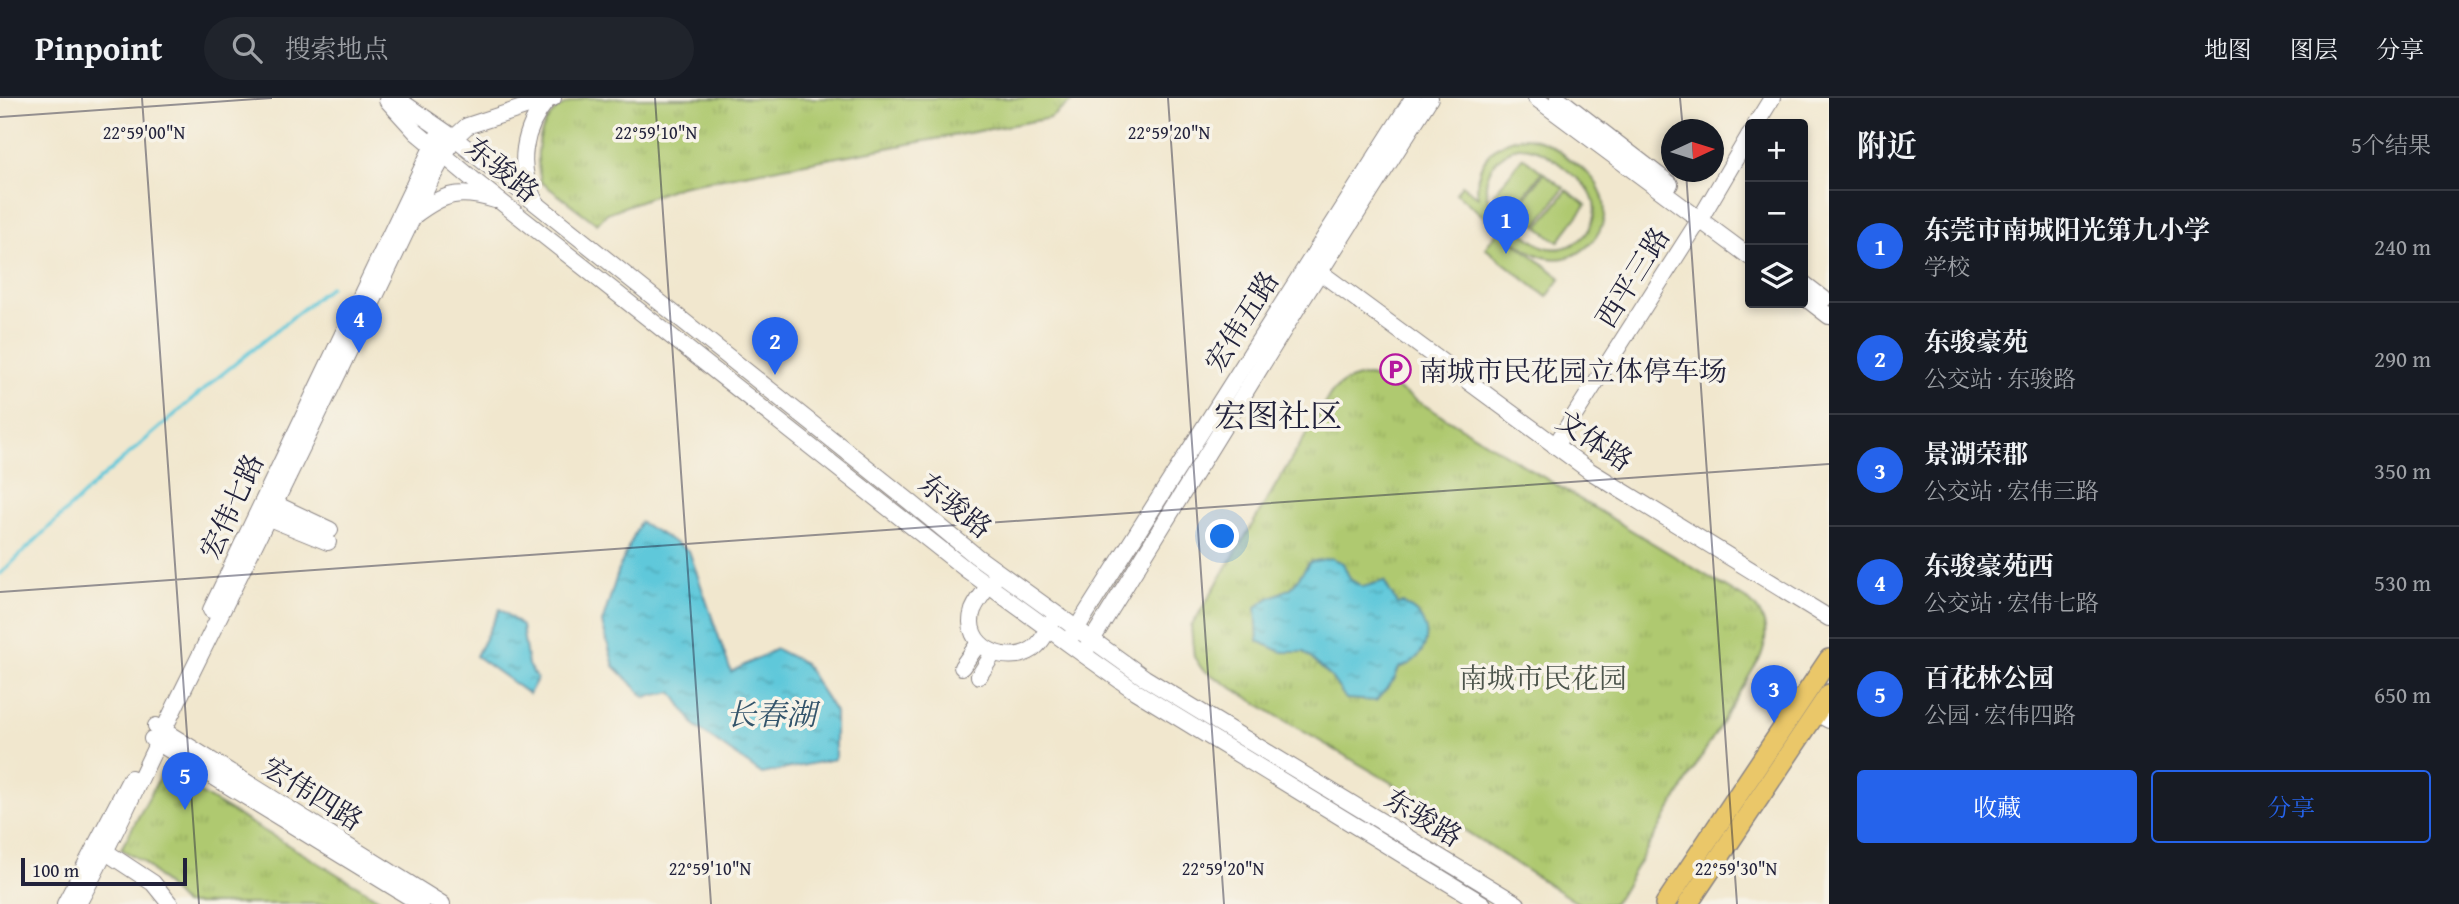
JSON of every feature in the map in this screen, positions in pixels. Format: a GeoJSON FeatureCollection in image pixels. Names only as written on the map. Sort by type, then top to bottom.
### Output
{"type":"FeatureCollection","features":[{"type":"Feature","properties":{"kind":"main road"},"geometry":{"type":"LineString","coordinates":[[1665,903],[1829,659]]}},
{"type":"Feature","properties":{"kind":"main road"},"geometry":{"type":"LineString","coordinates":[[1688,904],[1823,717],[1829,694]]}},
{"type":"Feature","properties":{"kind":"street","name":"东骏路"},"geometry":{"type":"LineString","coordinates":[[386,98],[416,132],[502,202],[994,580],[1088,647],[1170,713],[1483,904]]}},
{"type":"Feature","properties":{"kind":"street","name":"东骏路"},"geometry":{"type":"LineString","coordinates":[[396,98],[448,134],[536,203],[994,580]]}},
{"type":"Feature","properties":{"kind":"street"},"geometry":{"type":"LineString","coordinates":[[448,134],[462,119],[523,98]]}},
{"type":"Feature","properties":{"kind":"street","name":"宏伟五路"},"geometry":{"type":"LineString","coordinates":[[1088,647],[1413,98]]}},
{"type":"Feature","properties":{"kind":"street","name":"宏伟五路"},"geometry":{"type":"LineString","coordinates":[[1072,636],[1314,268],[1430,98]]}},
{"type":"Feature","properties":{"kind":"street"},"geometry":{"type":"LineString","coordinates":[[1536,98],[1702,215],[1745,241]]}},
{"type":"Feature","properties":{"kind":"street"},"geometry":{"type":"LineString","coordinates":[[1558,98],[1745,253]]}},
{"type":"Feature","properties":{"kind":"street"},"geometry":{"type":"LineString","coordinates":[[1759,119],[1772,98]]}},
{"type":"Feature","properties":{"kind":"street"},"geometry":{"type":"LineString","coordinates":[[448,134],[550,99]]}},
{"type":"Feature","properties":{"kind":"street"},"geometry":{"type":"LineString","coordinates":[[536,203],[524,172],[524,149],[534,117],[550,99]]}},
{"type":"Feature","properties":{"kind":"street","name":"宏伟七路"},"geometry":{"type":"LineString","coordinates":[[78,904],[106,852],[157,735],[448,134]]}},
{"type":"Feature","properties":{"kind":"street","name":"西平三路"},"geometry":{"type":"LineString","coordinates":[[1555,446],[1745,142]]}},
{"type":"Feature","properties":{"kind":"street","name":"宏伟七路"},"geometry":{"type":"LineString","coordinates":[[65,904],[157,735],[272,511],[414,216],[438,151]]}},
{"type":"Feature","properties":{"kind":"street"},"geometry":{"type":"LineString","coordinates":[[414,216],[446,195],[468,193],[502,202]]}},
{"type":"Feature","properties":{"kind":"street","name":"文体路"},"geometry":{"type":"LineString","coordinates":[[1314,268],[1590,471],[1829,618]]}},
{"type":"Feature","properties":{"kind":"street"},"geometry":{"type":"LineString","coordinates":[[1808,287],[1829,303]]}},
{"type":"Feature","properties":{"kind":"street"},"geometry":{"type":"LineString","coordinates":[[1808,300],[1829,316]]}},
{"type":"Feature","properties":{"kind":"street"},"geometry":{"type":"LineString","coordinates":[[272,511],[329,536]]}},
{"type":"Feature","properties":{"kind":"street"},"geometry":{"type":"LineString","coordinates":[[994,580],[974,609],[971,622],[978,644],[993,654],[1014,656],[1030,650],[1040,642],[1052,622]]}},
{"type":"Feature","properties":{"kind":"street"},"geometry":{"type":"LineString","coordinates":[[962,667],[978,644]]}},
{"type":"Feature","properties":{"kind":"street","name":"东骏路"},"geometry":{"type":"LineString","coordinates":[[1088,647],[1145,678],[1517,904]]}},
{"type":"Feature","properties":{"kind":"street"},"geometry":{"type":"LineString","coordinates":[[979,676],[993,654]]}},
{"type":"Feature","properties":{"kind":"street","name":"宏伟四路"},"geometry":{"type":"LineString","coordinates":[[157,735],[421,904]]}},
{"type":"Feature","properties":{"kind":"street","name":"宏伟四路"},"geometry":{"type":"LineString","coordinates":[[157,735],[442,904]]}},
{"type":"Feature","properties":{"kind":"street"},"geometry":{"type":"LineString","coordinates":[[106,852],[153,883],[170,904]]}},
{"type":"Feature","properties":{"kind":"green space"},"geometry":{"type":"Polygon","coordinates":[[[583,98],[1076,98],[1050,118],[680,186],[607,213],[597,224],[541,182],[538,163],[541,134],[550,116],[560,107],[583,98]]]}},
{"type":"Feature","properties":{"kind":"green space"},"geometry":{"type":"Polygon","coordinates":[[[1526,137],[1549,144],[1586,172],[1599,188],[1604,203],[1604,217],[1599,231],[1580,252],[1553,259],[1538,255],[1507,235],[1456,193],[1462,185],[1478,197],[1477,185],[1482,164],[1495,149],[1514,139],[1526,137]],[[1526,147],[1508,151],[1494,165],[1486,182],[1489,201],[1500,215],[1542,246],[1558,248],[1573,244],[1590,228],[1593,220],[1595,206],[1591,194],[1578,179],[1554,160],[1526,147]]]}},
{"type":"Feature","properties":{"kind":"green space"},"geometry":{"type":"Polygon","coordinates":[[[1523,157],[1542,172],[1514,209],[1494,194],[1523,157]]]}},
{"type":"Feature","properties":{"kind":"green space"},"geometry":{"type":"Polygon","coordinates":[[[1544,173],[1564,188],[1536,225],[1516,210],[1544,173]]]}},
{"type":"Feature","properties":{"kind":"green space"},"geometry":{"type":"Polygon","coordinates":[[[1567,190],[1586,205],[1558,242],[1538,227],[1567,190]]]}},
{"type":"Feature","properties":{"kind":"green space"},"geometry":{"type":"Polygon","coordinates":[[[1499,230],[1561,278],[1547,297],[1485,248],[1499,230]]]}},
{"type":"Feature","properties":{"kind":"green space","name":"南城市民花园"},"geometry":{"type":"Polygon","coordinates":[[[1368,376],[1381,379],[1750,602],[1763,620],[1766,634],[1761,656],[1613,904],[1580,904],[1574,901],[1390,782],[1202,669],[1194,657],[1191,627],[1331,393],[1348,381],[1368,376]]]}},
{"type":"Feature","properties":{"kind":"green space"},"geometry":{"type":"Polygon","coordinates":[[[163,771],[387,904],[184,904],[144,862],[121,849],[163,771]]]}},
{"type":"Feature","properties":{"kind":"water","name":"长春湖"},"geometry":{"type":"Polygon","coordinates":[[[640,522],[689,551],[731,672],[776,649],[804,663],[835,712],[835,759],[762,774],[696,727],[672,692],[645,697],[614,666],[602,623],[620,566],[640,522]]]}},
{"type":"Feature","properties":{"kind":"water"},"geometry":{"type":"Polygon","coordinates":[[[1330,558],[1343,563],[1350,579],[1363,587],[1384,581],[1397,604],[1403,603],[1414,611],[1424,625],[1426,641],[1419,655],[1399,668],[1394,680],[1376,701],[1346,699],[1331,677],[1304,652],[1282,652],[1258,641],[1256,607],[1291,588],[1310,562],[1330,558]]]}},
{"type":"Feature","properties":{"kind":"water"},"geometry":{"type":"Polygon","coordinates":[[[500,609],[522,626],[528,665],[537,679],[529,694],[476,656],[500,609]]]}},
{"type":"Feature","properties":{"kind":"waterway"},"geometry":{"type":"LineString","coordinates":[[0,574],[100,479],[216,379],[330,287]]}},
{"type":"Feature","properties":{"kind":"place","name":"东莞市南城阳光第九小学"},"geometry":{"type":"Point","coordinates":[1506,254]}},
{"type":"Feature","properties":{"kind":"place","name":"东骏豪苑西"},"geometry":{"type":"Point","coordinates":[359,353]}},
{"type":"Feature","properties":{"kind":"place","name":"南城市民花园立体停车场"},"geometry":{"type":"Point","coordinates":[1396,370]}},
{"type":"Feature","properties":{"kind":"place","name":"东骏豪苑"},"geometry":{"type":"Point","coordinates":[775,375]}},
{"type":"Feature","properties":{"kind":"place","name":"景湖荣郡"},"geometry":{"type":"Point","coordinates":[1774,723]}},
{"type":"Feature","properties":{"kind":"place","name":"百花林公园"},"geometry":{"type":"Point","coordinates":[185,810]}},
{"type":"Feature","properties":{"kind":"district","name":"宏图社区"},"geometry":{"type":"Point","coordinates":[1278,415]}}]}
